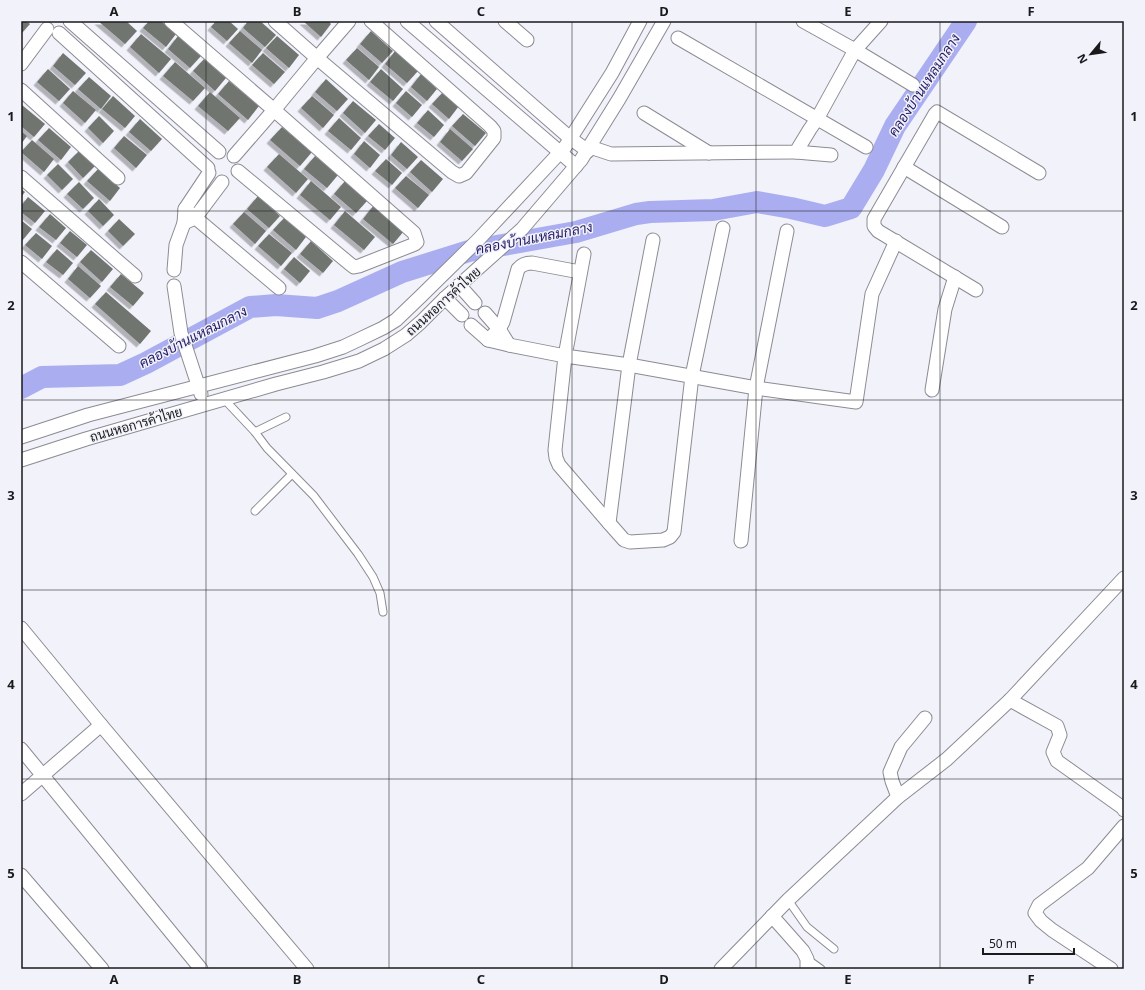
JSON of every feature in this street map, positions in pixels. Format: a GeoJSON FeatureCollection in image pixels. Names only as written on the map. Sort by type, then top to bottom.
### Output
{"type":"FeatureCollection","features":[{"type":"Feature","properties":{"kind":"street"},"geometry":{"type":"LineString","coordinates":[[50,28],[63,32],[69,21],[219,152]]}},
{"type":"Feature","properties":{"kind":"street"},"geometry":{"type":"LineString","coordinates":[[171,21],[414,233],[417,242],[354,267],[238,171]]}},
{"type":"Feature","properties":{"kind":"street"},"geometry":{"type":"LineString","coordinates":[[274,21],[452,172],[459,176],[466,173],[494,138],[494,131],[371,21]]}},
{"type":"Feature","properties":{"kind":"street"},"geometry":{"type":"LineString","coordinates":[[234,156],[348,21]]}},
{"type":"Feature","properties":{"kind":"street"},"geometry":{"type":"LineString","coordinates":[[407,21],[576,166]]}},
{"type":"Feature","properties":{"kind":"street"},"geometry":{"type":"LineString","coordinates":[[436,21],[570,138],[589,149],[611,154],[796,152],[831,155]]}},
{"type":"Feature","properties":{"kind":"street"},"geometry":{"type":"LineString","coordinates":[[505,21],[527,40]]}},
{"type":"Feature","properties":{"kind":"street","name":"ถนนหอการค้าไทย"},"geometry":{"type":"LineString","coordinates":[[21,437],[88,415],[315,356],[360,340],[396,320],[475,243],[560,153],[612,73],[640,21]]}},
{"type":"Feature","properties":{"kind":"street","name":"ถนนหอการค้าไทย"},"geometry":{"type":"LineString","coordinates":[[21,460],[204,404],[359,361],[384,349],[406,335],[522,229],[576,166],[589,149],[664,21]]}},
{"type":"Feature","properties":{"kind":"street"},"geometry":{"type":"LineString","coordinates":[[803,21],[913,85]]}},
{"type":"Feature","properties":{"kind":"street"},"geometry":{"type":"LineString","coordinates":[[796,152],[817,119],[855,50],[881,21]]}},
{"type":"Feature","properties":{"kind":"street"},"geometry":{"type":"LineString","coordinates":[[21,64],[50,28]]}},
{"type":"Feature","properties":{"kind":"street"},"geometry":{"type":"LineString","coordinates":[[50,28],[209,170],[217,181],[227,182],[236,175],[239,165],[234,156],[225,151],[214,154],[208,163],[209,170],[185,209],[190,220],[279,288]]}},
{"type":"Feature","properties":{"kind":"street"},"geometry":{"type":"LineString","coordinates":[[678,38],[866,147]]}},
{"type":"Feature","properties":{"kind":"street"},"geometry":{"type":"LineString","coordinates":[[21,90],[118,178]]}},
{"type":"Feature","properties":{"kind":"street"},"geometry":{"type":"LineString","coordinates":[[519,118],[530,103]]}},
{"type":"Feature","properties":{"kind":"street"},"geometry":{"type":"LineString","coordinates":[[976,290],[878,231],[874,226],[874,219],[937,112],[1039,173]]}},
{"type":"Feature","properties":{"kind":"street"},"geometry":{"type":"LineString","coordinates":[[644,113],[709,153]]}},
{"type":"Feature","properties":{"kind":"street"},"geometry":{"type":"LineString","coordinates":[[904,167],[1002,227]]}},
{"type":"Feature","properties":{"kind":"street"},"geometry":{"type":"LineString","coordinates":[[21,177],[135,276]]}},
{"type":"Feature","properties":{"kind":"street"},"geometry":{"type":"LineString","coordinates":[[174,270],[176,245],[190,220],[222,182]]}},
{"type":"Feature","properties":{"kind":"street"},"geometry":{"type":"LineString","coordinates":[[584,254],[565,356],[555,450],[556,458],[559,465],[624,540],[630,542],[663,540],[670,537],[674,532],[692,376],[722,228]]}},
{"type":"Feature","properties":{"kind":"street"},"geometry":{"type":"LineString","coordinates":[[740,541],[756,388],[787,231]]}},
{"type":"Feature","properties":{"kind":"street"},"geometry":{"type":"LineString","coordinates":[[609,523],[629,365],[654,240]]}},
{"type":"Feature","properties":{"kind":"street"},"geometry":{"type":"LineString","coordinates":[[471,325],[488,340],[509,345],[565,356],[629,365],[756,388],[856,402],[872,294],[896,241]]}},
{"type":"Feature","properties":{"kind":"street"},"geometry":{"type":"LineString","coordinates":[[475,243],[481,266]]}},
{"type":"Feature","properties":{"kind":"street"},"geometry":{"type":"LineString","coordinates":[[21,262],[118,346]]}},
{"type":"Feature","properties":{"kind":"street"},"geometry":{"type":"LineString","coordinates":[[488,340],[499,329],[506,315],[518,269],[521,266],[526,263],[532,263],[580,272]]}},
{"type":"Feature","properties":{"kind":"street"},"geometry":{"type":"LineString","coordinates":[[932,390],[945,309],[955,277]]}},
{"type":"Feature","properties":{"kind":"street"},"geometry":{"type":"LineString","coordinates":[[460,285],[475,302]]}},
{"type":"Feature","properties":{"kind":"street"},"geometry":{"type":"LineString","coordinates":[[174,286],[181,334],[204,404]]}},
{"type":"Feature","properties":{"kind":"street"},"geometry":{"type":"LineString","coordinates":[[445,298],[462,315]]}},
{"type":"Feature","properties":{"kind":"street"},"geometry":{"type":"LineString","coordinates":[[485,313],[499,329],[509,345]]}},
{"type":"Feature","properties":{"kind":"street"},"geometry":{"type":"LineString","coordinates":[[721,969],[788,900],[898,797],[947,759],[1010,700],[1124,578]]}},
{"type":"Feature","properties":{"kind":"street"},"geometry":{"type":"LineString","coordinates":[[21,628],[307,969]]}},
{"type":"Feature","properties":{"kind":"street"},"geometry":{"type":"LineString","coordinates":[[1010,700],[1057,726],[1060,735],[1053,752],[1057,761],[1124,810]]}},
{"type":"Feature","properties":{"kind":"street"},"geometry":{"type":"LineString","coordinates":[[898,797],[890,772],[901,747],[925,718]]}},
{"type":"Feature","properties":{"kind":"street"},"geometry":{"type":"LineString","coordinates":[[21,794],[101,725]]}},
{"type":"Feature","properties":{"kind":"street"},"geometry":{"type":"LineString","coordinates":[[21,750],[202,969]]}},
{"type":"Feature","properties":{"kind":"street"},"geometry":{"type":"LineString","coordinates":[[1110,969],[1041,922],[1035,913],[1039,905],[1088,868],[1124,826]]}},
{"type":"Feature","properties":{"kind":"street"},"geometry":{"type":"LineString","coordinates":[[21,875],[102,969]]}},
{"type":"Feature","properties":{"kind":"street"},"geometry":{"type":"LineString","coordinates":[[772,916],[803,951],[807,964]]}},
{"type":"Feature","properties":{"kind":"lane"},"geometry":{"type":"LineString","coordinates":[[224,399],[267,448],[314,496],[358,554],[373,577],[380,593],[383,612]]}},
{"type":"Feature","properties":{"kind":"lane"},"geometry":{"type":"LineString","coordinates":[[254,432],[286,417]]}},
{"type":"Feature","properties":{"kind":"lane"},"geometry":{"type":"LineString","coordinates":[[255,511],[292,474]]}},
{"type":"Feature","properties":{"kind":"lane"},"geometry":{"type":"LineString","coordinates":[[788,900],[807,927],[834,948]]}},
{"type":"Feature","properties":{"kind":"lane"},"geometry":{"type":"LineString","coordinates":[[807,964],[821,969]]}},
{"type":"Feature","properties":{"kind":"building"},"geometry":{"type":"Polygon","coordinates":[[[21,21],[26,21],[30,24],[21,34],[21,21]]]}},
{"type":"Feature","properties":{"kind":"building"},"geometry":{"type":"Polygon","coordinates":[[[98,21],[126,21],[137,31],[125,44],[98,21]]]}},
{"type":"Feature","properties":{"kind":"building"},"geometry":{"type":"Polygon","coordinates":[[[149,21],[161,21],[176,34],[166,47],[143,28],[149,21]]]}},
{"type":"Feature","properties":{"kind":"building"},"geometry":{"type":"Polygon","coordinates":[[[216,21],[229,21],[238,29],[227,41],[211,27],[216,21]]]}},
{"type":"Feature","properties":{"kind":"building"},"geometry":{"type":"Polygon","coordinates":[[[248,21],[260,21],[276,35],[265,47],[243,28],[248,21]]]}},
{"type":"Feature","properties":{"kind":"building"},"geometry":{"type":"Polygon","coordinates":[[[303,21],[328,21],[331,24],[321,37],[303,21]]]}},
{"type":"Feature","properties":{"kind":"building"},"geometry":{"type":"Polygon","coordinates":[[[240,31],[262,50],[252,63],[229,43],[240,31]]]}},
{"type":"Feature","properties":{"kind":"building"},"geometry":{"type":"Polygon","coordinates":[[[371,31],[393,51],[382,63],[360,44],[371,31]]]}},
{"type":"Feature","properties":{"kind":"building"},"geometry":{"type":"Polygon","coordinates":[[[141,34],[171,59],[159,73],[130,47],[141,34]]]}},
{"type":"Feature","properties":{"kind":"building"},"geometry":{"type":"Polygon","coordinates":[[[178,36],[201,56],[190,68],[168,49],[178,36]]]}},
{"type":"Feature","properties":{"kind":"building"},"geometry":{"type":"Polygon","coordinates":[[[277,36],[299,55],[289,68],[266,48],[277,36]]]}},
{"type":"Feature","properties":{"kind":"building"},"geometry":{"type":"Polygon","coordinates":[[[357,48],[379,67],[369,80],[346,60],[357,48]]]}},
{"type":"Feature","properties":{"kind":"building"},"geometry":{"type":"Polygon","coordinates":[[[395,51],[418,71],[407,83],[385,64],[395,51]]]}},
{"type":"Feature","properties":{"kind":"building"},"geometry":{"type":"Polygon","coordinates":[[[63,53],[86,73],[75,85],[53,66],[63,53]]]}},
{"type":"Feature","properties":{"kind":"building"},"geometry":{"type":"Polygon","coordinates":[[[263,53],[285,72],[274,84],[252,65],[263,53]]]}},
{"type":"Feature","properties":{"kind":"building"},"geometry":{"type":"Polygon","coordinates":[[[204,59],[226,78],[215,91],[193,71],[204,59]]]}},
{"type":"Feature","properties":{"kind":"building"},"geometry":{"type":"Polygon","coordinates":[[[175,62],[205,88],[193,101],[163,76],[175,62]]]}},
{"type":"Feature","properties":{"kind":"building"},"geometry":{"type":"Polygon","coordinates":[[[48,69],[70,89],[59,101],[37,82],[48,69]]]}},
{"type":"Feature","properties":{"kind":"building"},"geometry":{"type":"Polygon","coordinates":[[[381,69],[403,89],[393,101],[370,82],[381,69]]]}},
{"type":"Feature","properties":{"kind":"building"},"geometry":{"type":"Polygon","coordinates":[[[421,74],[437,89],[427,101],[411,87],[421,74]]]}},
{"type":"Feature","properties":{"kind":"building"},"geometry":{"type":"Polygon","coordinates":[[[89,77],[111,96],[101,109],[78,89],[89,77]]]}},
{"type":"Feature","properties":{"kind":"building"},"geometry":{"type":"Polygon","coordinates":[[[326,79],[348,99],[337,111],[315,92],[326,79]]]}},
{"type":"Feature","properties":{"kind":"building"},"geometry":{"type":"Polygon","coordinates":[[[229,81],[259,106],[248,120],[218,94],[229,81]]]}},
{"type":"Feature","properties":{"kind":"building"},"geometry":{"type":"Polygon","coordinates":[[[73,91],[96,110],[85,123],[63,103],[73,91]]]}},
{"type":"Feature","properties":{"kind":"building"},"geometry":{"type":"Polygon","coordinates":[[[406,91],[422,105],[412,117],[396,103],[406,91]]]}},
{"type":"Feature","properties":{"kind":"building"},"geometry":{"type":"Polygon","coordinates":[[[210,92],[240,118],[228,131],[198,106],[210,92]]]}},
{"type":"Feature","properties":{"kind":"building"},"geometry":{"type":"Polygon","coordinates":[[[443,92],[459,106],[449,119],[432,104],[443,92]]]}},
{"type":"Feature","properties":{"kind":"building"},"geometry":{"type":"Polygon","coordinates":[[[113,96],[135,116],[125,128],[102,109],[113,96]]]}},
{"type":"Feature","properties":{"kind":"building"},"geometry":{"type":"Polygon","coordinates":[[[312,96],[334,115],[323,128],[301,108],[312,96]]]}},
{"type":"Feature","properties":{"kind":"building"},"geometry":{"type":"Polygon","coordinates":[[[353,101],[376,120],[365,133],[343,113],[353,101]]]}},
{"type":"Feature","properties":{"kind":"building"},"geometry":{"type":"Polygon","coordinates":[[[22,105],[45,124],[34,137],[21,126],[22,105]]]}},
{"type":"Feature","properties":{"kind":"building"},"geometry":{"type":"Polygon","coordinates":[[[428,110],[444,125],[434,137],[417,123],[428,110]]]}},
{"type":"Feature","properties":{"kind":"building"},"geometry":{"type":"Polygon","coordinates":[[[463,114],[486,133],[475,146],[452,126],[463,114]]]}},
{"type":"Feature","properties":{"kind":"building"},"geometry":{"type":"Polygon","coordinates":[[[99,116],[114,131],[103,143],[88,128],[99,116]]]}},
{"type":"Feature","properties":{"kind":"building"},"geometry":{"type":"Polygon","coordinates":[[[339,118],[361,138],[351,150],[328,131],[339,118]]]}},
{"type":"Feature","properties":{"kind":"building"},"geometry":{"type":"Polygon","coordinates":[[[140,119],[162,139],[151,151],[129,132],[140,119]]]}},
{"type":"Feature","properties":{"kind":"building"},"geometry":{"type":"Polygon","coordinates":[[[379,124],[395,138],[385,150],[368,136],[379,124]]]}},
{"type":"Feature","properties":{"kind":"building"},"geometry":{"type":"Polygon","coordinates":[[[282,127],[312,152],[300,166],[270,140],[282,127]]]}},
{"type":"Feature","properties":{"kind":"building"},"geometry":{"type":"Polygon","coordinates":[[[49,128],[71,147],[61,160],[38,140],[49,128]]]}},
{"type":"Feature","properties":{"kind":"building"},"geometry":{"type":"Polygon","coordinates":[[[450,129],[473,149],[462,161],[440,142],[450,129]]]}},
{"type":"Feature","properties":{"kind":"building"},"geometry":{"type":"Polygon","coordinates":[[[21,131],[27,136],[21,144],[21,131]]]}},
{"type":"Feature","properties":{"kind":"building"},"geometry":{"type":"Polygon","coordinates":[[[124,136],[147,155],[136,168],[114,148],[124,136]]]}},
{"type":"Feature","properties":{"kind":"building"},"geometry":{"type":"Polygon","coordinates":[[[32,140],[54,159],[44,172],[21,152],[32,140]]]}},
{"type":"Feature","properties":{"kind":"building"},"geometry":{"type":"Polygon","coordinates":[[[364,141],[380,155],[370,168],[354,154],[364,141]]]}},
{"type":"Feature","properties":{"kind":"building"},"geometry":{"type":"Polygon","coordinates":[[[401,142],[418,157],[407,169],[391,155],[401,142]]]}},
{"type":"Feature","properties":{"kind":"building"},"geometry":{"type":"Polygon","coordinates":[[[79,151],[95,166],[83,178],[68,162],[79,151]]]}},
{"type":"Feature","properties":{"kind":"building"},"geometry":{"type":"Polygon","coordinates":[[[279,154],[308,179],[296,193],[267,167],[279,154]]]}},
{"type":"Feature","properties":{"kind":"building"},"geometry":{"type":"Polygon","coordinates":[[[315,156],[338,175],[327,188],[304,169],[315,156]]]}},
{"type":"Feature","properties":{"kind":"building"},"geometry":{"type":"Polygon","coordinates":[[[386,159],[402,173],[392,185],[375,171],[386,159]]]}},
{"type":"Feature","properties":{"kind":"building"},"geometry":{"type":"Polygon","coordinates":[[[421,160],[443,179],[432,192],[410,172],[421,160]]]}},
{"type":"Feature","properties":{"kind":"building"},"geometry":{"type":"Polygon","coordinates":[[[58,164],[73,179],[62,190],[47,175],[58,164]]]}},
{"type":"Feature","properties":{"kind":"building"},"geometry":{"type":"Polygon","coordinates":[[[98,169],[120,188],[110,201],[87,181],[98,169]]]}},
{"type":"Feature","properties":{"kind":"building"},"geometry":{"type":"Polygon","coordinates":[[[406,176],[429,195],[418,208],[395,188],[406,176]]]}},
{"type":"Feature","properties":{"kind":"building"},"geometry":{"type":"Polygon","coordinates":[[[311,181],[341,207],[330,220],[300,195],[311,181]]]}},
{"type":"Feature","properties":{"kind":"building"},"geometry":{"type":"Polygon","coordinates":[[[345,181],[367,201],[356,213],[334,194],[345,181]]]}},
{"type":"Feature","properties":{"kind":"building"},"geometry":{"type":"Polygon","coordinates":[[[79,182],[94,198],[83,209],[67,194],[79,182]]]}},
{"type":"Feature","properties":{"kind":"building"},"geometry":{"type":"Polygon","coordinates":[[[21,189],[25,192],[21,197],[21,189]]]}},
{"type":"Feature","properties":{"kind":"building"},"geometry":{"type":"Polygon","coordinates":[[[258,196],[280,216],[269,228],[247,209],[258,196]]]}},
{"type":"Feature","properties":{"kind":"building"},"geometry":{"type":"Polygon","coordinates":[[[28,197],[45,211],[35,223],[21,212],[21,206],[28,197]]]}},
{"type":"Feature","properties":{"kind":"building"},"geometry":{"type":"Polygon","coordinates":[[[99,199],[114,215],[103,226],[88,211],[99,199]]]}},
{"type":"Feature","properties":{"kind":"building"},"geometry":{"type":"Polygon","coordinates":[[[374,205],[404,231],[393,244],[363,219],[374,205]]]}},
{"type":"Feature","properties":{"kind":"building"},"geometry":{"type":"Polygon","coordinates":[[[345,211],[375,237],[364,250],[334,225],[345,211]]]}},
{"type":"Feature","properties":{"kind":"building"},"geometry":{"type":"Polygon","coordinates":[[[244,212],[266,231],[255,244],[233,224],[244,212]]]}},
{"type":"Feature","properties":{"kind":"building"},"geometry":{"type":"Polygon","coordinates":[[[50,214],[66,228],[56,240],[39,227],[50,214]]]}},
{"type":"Feature","properties":{"kind":"building"},"geometry":{"type":"Polygon","coordinates":[[[284,218],[306,237],[296,250],[273,230],[284,218]]]}},
{"type":"Feature","properties":{"kind":"building"},"geometry":{"type":"Polygon","coordinates":[[[119,219],[135,234],[123,246],[108,231],[119,219]]]}},
{"type":"Feature","properties":{"kind":"building"},"geometry":{"type":"Polygon","coordinates":[[[21,220],[32,229],[21,242],[21,220]]]}},
{"type":"Feature","properties":{"kind":"building"},"geometry":{"type":"Polygon","coordinates":[[[70,231],[87,245],[77,257],[60,243],[70,231]]]}},
{"type":"Feature","properties":{"kind":"building"},"geometry":{"type":"Polygon","coordinates":[[[36,233],[52,246],[42,259],[25,245],[36,233]]]}},
{"type":"Feature","properties":{"kind":"building"},"geometry":{"type":"Polygon","coordinates":[[[269,234],[292,253],[281,266],[258,246],[269,234]]]}},
{"type":"Feature","properties":{"kind":"building"},"geometry":{"type":"Polygon","coordinates":[[[311,241],[333,261],[323,273],[300,254],[311,241]]]}},
{"type":"Feature","properties":{"kind":"building"},"geometry":{"type":"Polygon","coordinates":[[[57,249],[73,263],[63,275],[46,262],[57,249]]]}},
{"type":"Feature","properties":{"kind":"building"},"geometry":{"type":"Polygon","coordinates":[[[91,250],[113,269],[102,282],[80,262],[91,250]]]}},
{"type":"Feature","properties":{"kind":"building"},"geometry":{"type":"Polygon","coordinates":[[[294,257],[310,271],[300,283],[284,269],[294,257]]]}},
{"type":"Feature","properties":{"kind":"building"},"geometry":{"type":"Polygon","coordinates":[[[78,266],[101,286],[90,298],[68,279],[78,266]]]}},
{"type":"Feature","properties":{"kind":"building"},"geometry":{"type":"Polygon","coordinates":[[[121,274],[144,293],[133,306],[110,287],[121,274]]]}},
{"type":"Feature","properties":{"kind":"building"},"geometry":{"type":"Polygon","coordinates":[[[106,292],[151,331],[140,344],[95,304],[106,292]]]}},
{"type":"Feature","properties":{"kind":"waterway","name":"คลองบ้านแหลมกลาง"},"geometry":{"type":"LineString","coordinates":[[21,388],[42,377],[120,375],[146,363],[250,307],[276,305],[317,308],[338,301],[402,272],[469,251],[576,232],[636,214],[650,212],[713,210],[757,202],[825,216],[851,208],[874,170],[895,126],[966,21]]}}]}
